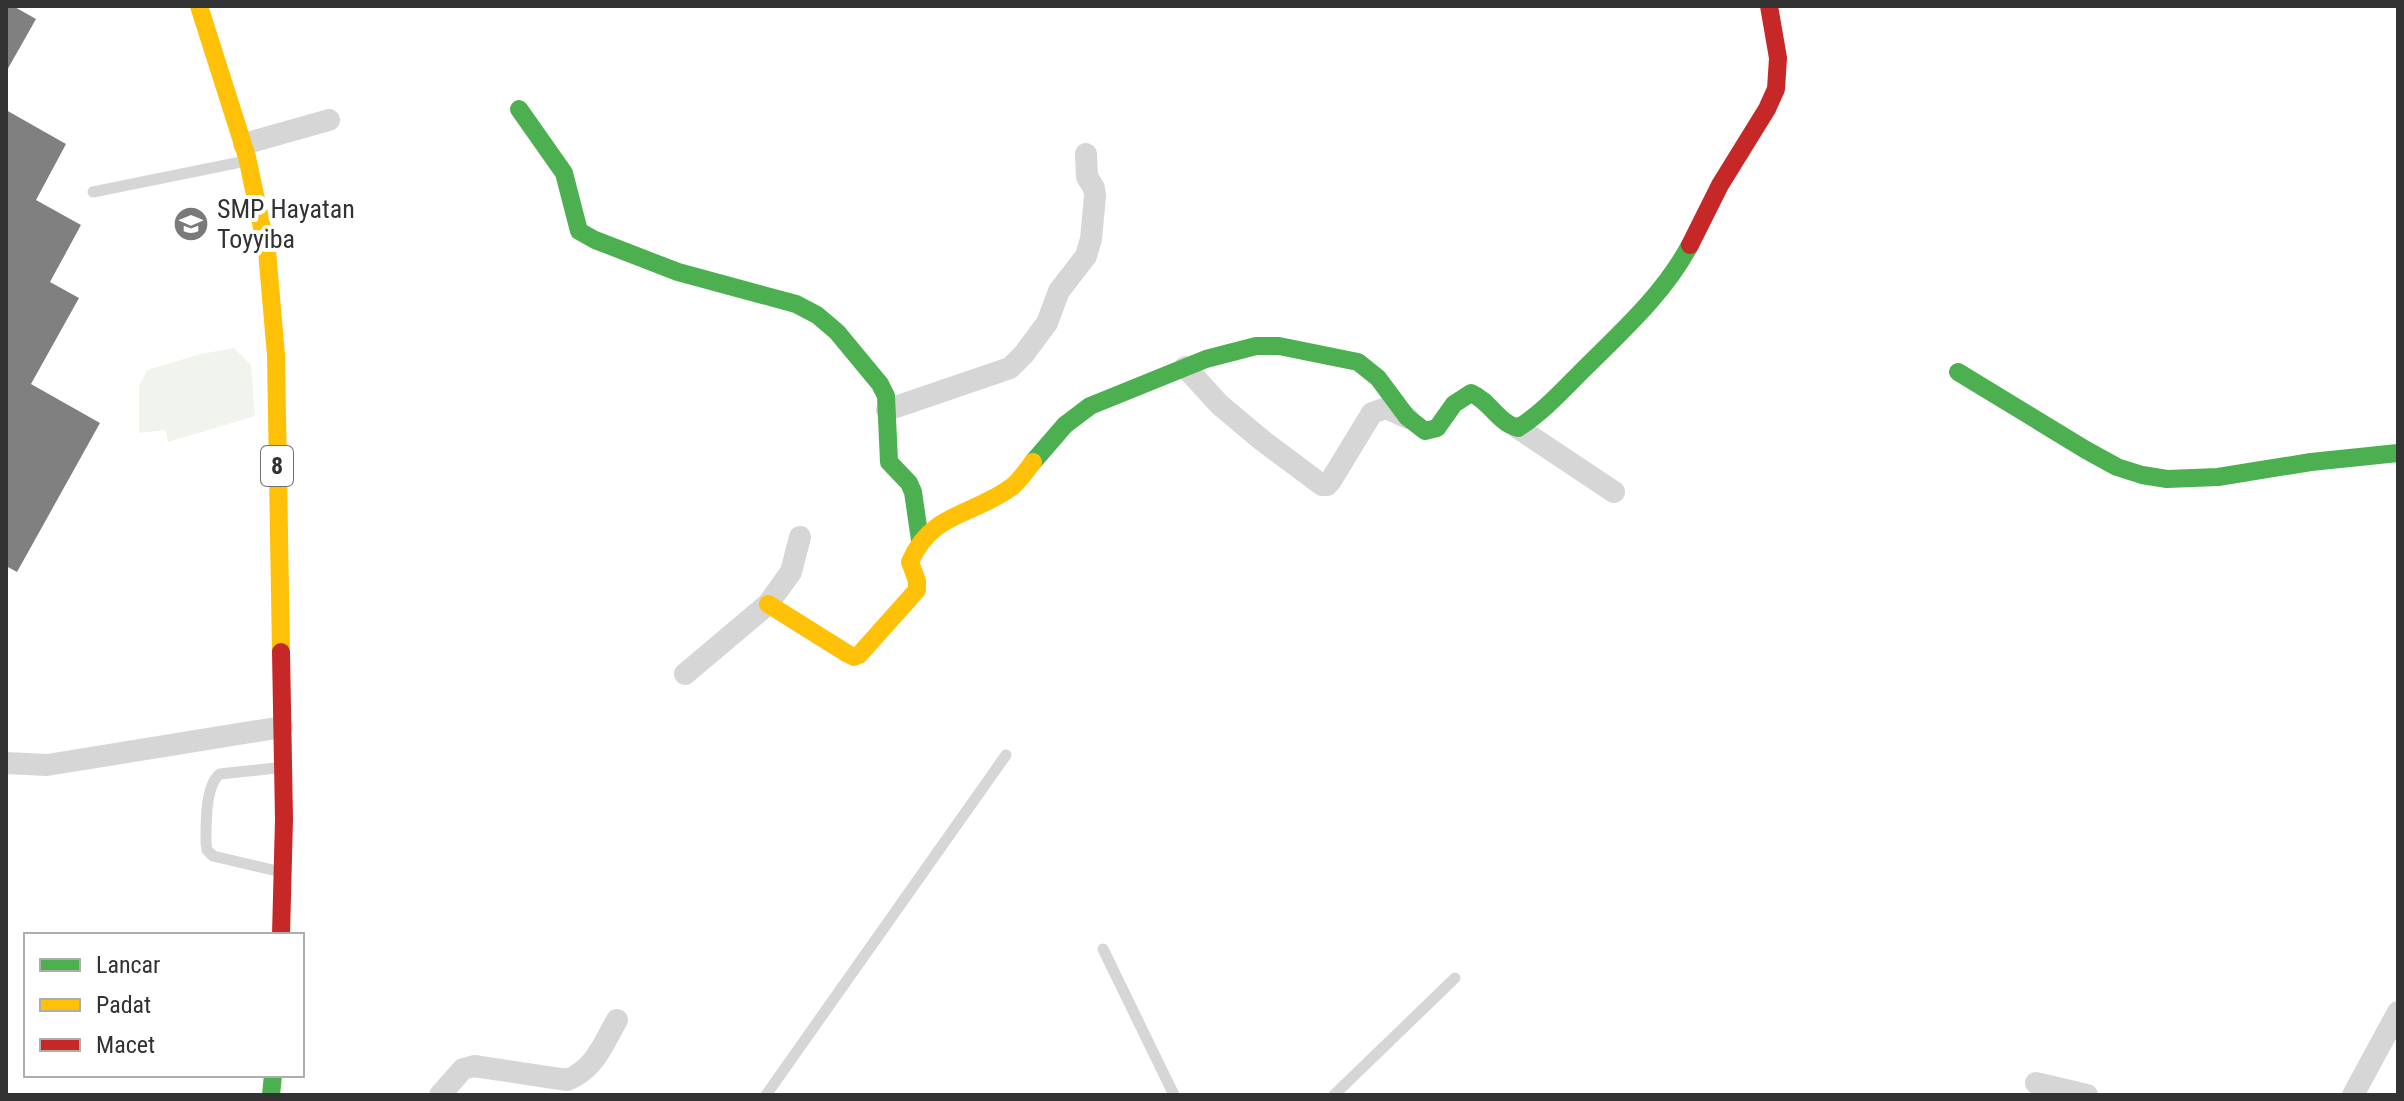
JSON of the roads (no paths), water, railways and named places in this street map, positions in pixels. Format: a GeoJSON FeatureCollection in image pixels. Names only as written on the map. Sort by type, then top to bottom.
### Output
{"type":"FeatureCollection","features":[{"type":"Feature","properties":{"kind":"main road","name":"8"},"geometry":{"type":"LineString","coordinates":[[199,6],[246,152],[267,252],[276,352],[284,767],[281,933]]}},
{"type":"Feature","properties":{"kind":"main road"},"geometry":{"type":"LineString","coordinates":[[768,604],[848,654],[854,657],[859,655],[917,590],[910,562],[920,540],[942,522],[995,499],[1017,483],[1044,446],[1083,411],[1229,351],[1285,346],[1306,354],[1337,356],[1355,361],[1380,379],[1413,424],[1425,431],[1437,428],[1452,405],[1471,393],[1480,397],[1509,425],[1518,428],[1541,410],[1639,313],[1681,262],[1715,194],[1775,94],[1780,59],[1769,6]]}},
{"type":"Feature","properties":{"kind":"main road"},"geometry":{"type":"LineString","coordinates":[[519,109],[564,173],[579,231],[678,272],[796,304],[817,315],[837,332],[880,384],[886,396],[889,462],[909,483],[913,492],[920,540]]}},
{"type":"Feature","properties":{"kind":"main road"},"geometry":{"type":"LineString","coordinates":[[1958,372],[2086,450],[2117,467],[2142,475],[2167,479],[2218,477],[2311,462],[2398,453]]}},
{"type":"Feature","properties":{"kind":"street"},"geometry":{"type":"LineString","coordinates":[[246,152],[329,120]]}},
{"type":"Feature","properties":{"kind":"street"},"geometry":{"type":"LineString","coordinates":[[887,410],[1010,368],[1024,354],[1047,323],[1059,291],[1086,256],[1091,239],[1095,196],[1087,177],[1086,154]]}},
{"type":"Feature","properties":{"kind":"street"},"geometry":{"type":"LineString","coordinates":[[1185,367],[1220,405],[1322,485],[1330,482],[1372,413],[1386,408],[1408,418]]}},
{"type":"Feature","properties":{"kind":"street"},"geometry":{"type":"LineString","coordinates":[[1518,428],[1614,492]]}},
{"type":"Feature","properties":{"kind":"street"},"geometry":{"type":"LineString","coordinates":[[685,674],[768,604],[791,572],[800,537]]}},
{"type":"Feature","properties":{"kind":"street"},"geometry":{"type":"LineString","coordinates":[[6,763],[47,765],[282,727]]}},
{"type":"Feature","properties":{"kind":"street"},"geometry":{"type":"LineString","coordinates":[[2353,1095],[2398,1012]]}},
{"type":"Feature","properties":{"kind":"street"},"geometry":{"type":"LineString","coordinates":[[440,1095],[463,1069],[474,1066],[567,1080],[577,1076],[589,1067],[617,1020]]}},
{"type":"Feature","properties":{"kind":"street"},"geometry":{"type":"LineString","coordinates":[[2036,1083],[2087,1095]]}},
{"type":"Feature","properties":{"kind":"lane"},"geometry":{"type":"LineString","coordinates":[[93,192],[246,152]]}},
{"type":"Feature","properties":{"kind":"lane"},"geometry":{"type":"LineString","coordinates":[[766,1095],[1006,755]]}},
{"type":"Feature","properties":{"kind":"lane"},"geometry":{"type":"LineString","coordinates":[[284,767],[216,777],[211,788],[206,843],[207,850],[213,856],[284,872]]}},
{"type":"Feature","properties":{"kind":"lane"},"geometry":{"type":"LineString","coordinates":[[1103,949],[1174,1095]]}},
{"type":"Feature","properties":{"kind":"lane"},"geometry":{"type":"LineString","coordinates":[[1334,1095],[1455,978]]}},
{"type":"Feature","properties":{"kind":"place","name":"SMP Hayatan Toyyiba"},"geometry":{"type":"Point","coordinates":[191,224]}}]}
